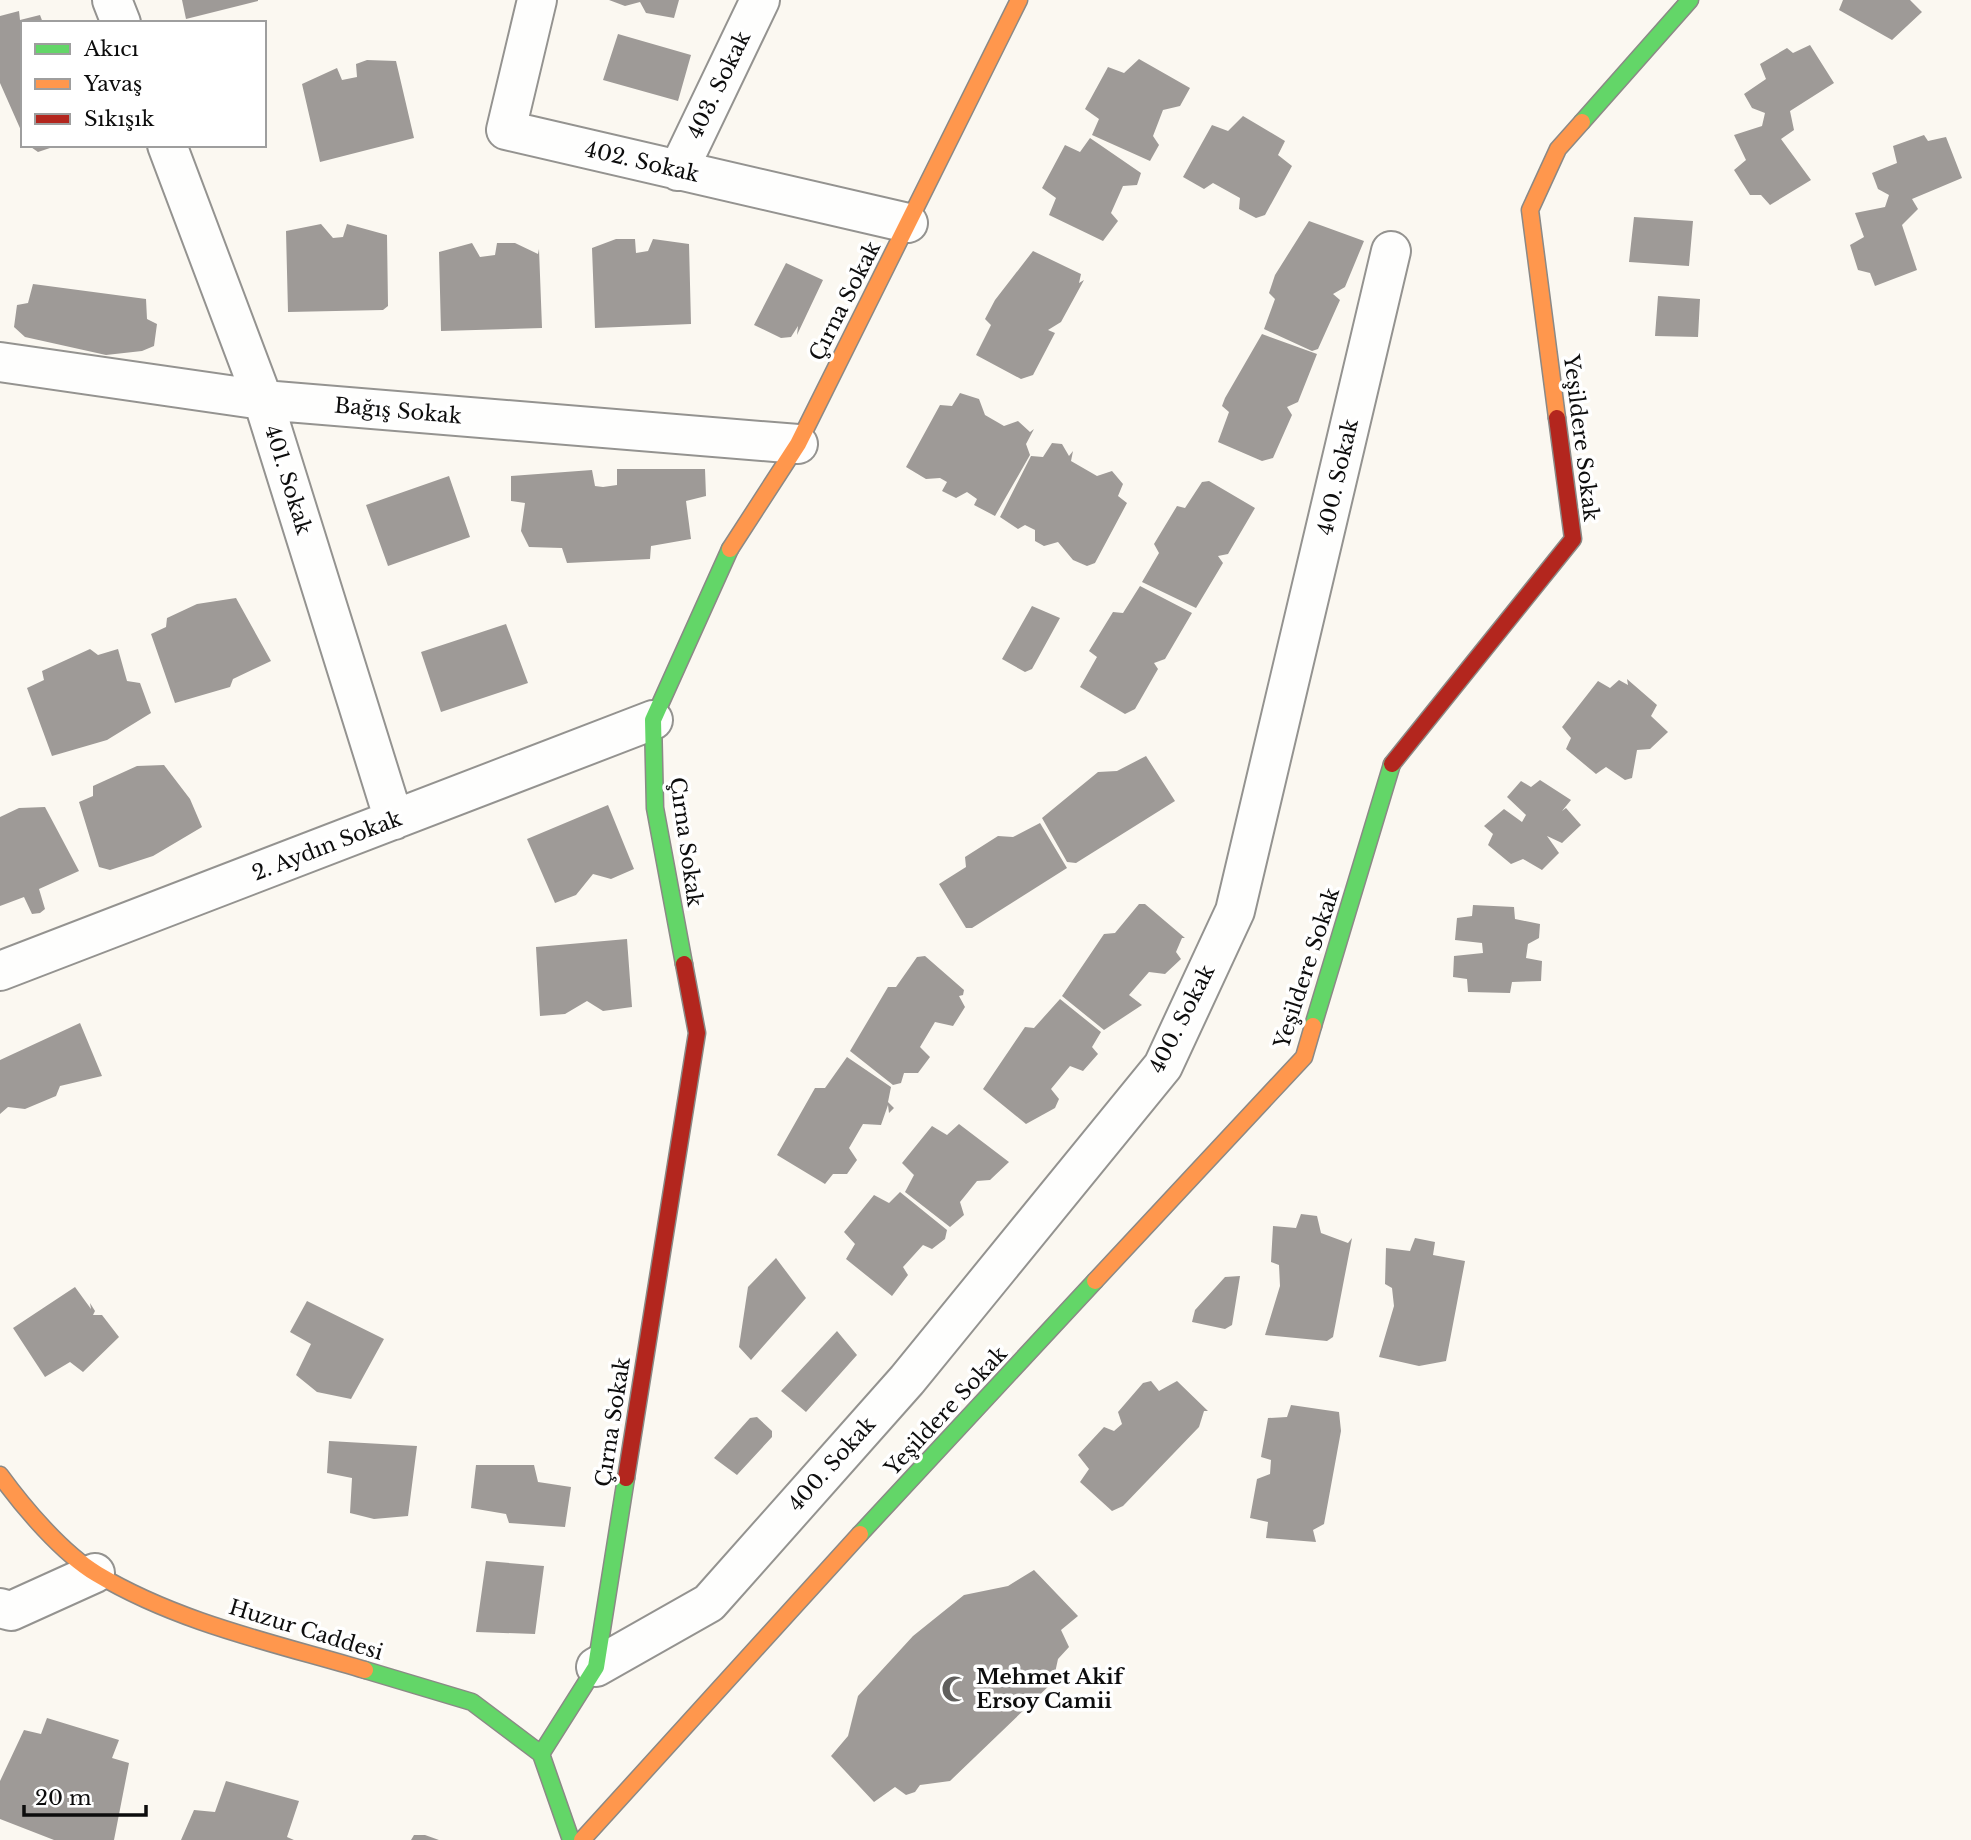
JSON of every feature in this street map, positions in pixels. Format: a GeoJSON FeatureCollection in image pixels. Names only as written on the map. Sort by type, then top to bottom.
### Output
{"type":"FeatureCollection","features":[{"type":"Feature","properties":{"kind":"street"},"geometry":{"type":"LineString","coordinates":[[112,0],[120,21]]}},
{"type":"Feature","properties":{"kind":"street","name":"402. Sokak"},"geometry":{"type":"LineString","coordinates":[[537,0],[506,130],[908,223]]}},
{"type":"Feature","properties":{"kind":"street","name":"403. Sokak"},"geometry":{"type":"LineString","coordinates":[[678,171],[760,0]]}},
{"type":"Feature","properties":{"kind":"street","name":"Çırna Sokak"},"geometry":{"type":"LineString","coordinates":[[541,1754],[596,1667],[697,1032],[655,808],[653,720],[724,559],[797,444],[1019,0]]}},
{"type":"Feature","properties":{"kind":"street","name":"Yeşildere Sokak"},"geometry":{"type":"LineString","coordinates":[[582,1840],[1304,1057],[1393,762],[1573,540],[1530,210],[1558,149],[1690,0]]}},
{"type":"Feature","properties":{"kind":"street","name":"401. Sokak"},"geometry":{"type":"LineString","coordinates":[[168,147],[263,400],[394,820]]}},
{"type":"Feature","properties":{"kind":"street","name":"400. Sokak"},"geometry":{"type":"LineString","coordinates":[[596,1667],[709,1603],[907,1380],[1163,1066],[1235,911],[1391,251]]}},
{"type":"Feature","properties":{"kind":"street","name":"Bağış Sokak"},"geometry":{"type":"LineString","coordinates":[[0,362],[263,400],[797,444]]}},
{"type":"Feature","properties":{"kind":"street","name":"2. Aydın Sokak"},"geometry":{"type":"LineString","coordinates":[[0,971],[653,720]]}},
{"type":"Feature","properties":{"kind":"street","name":"Huzur Caddesi"},"geometry":{"type":"LineString","coordinates":[[0,1475],[29,1514],[95,1573],[172,1612],[472,1702],[541,1754]]}},
{"type":"Feature","properties":{"kind":"street"},"geometry":{"type":"LineString","coordinates":[[4,1619],[95,1573]]}},
{"type":"Feature","properties":{"kind":"street"},"geometry":{"type":"LineString","coordinates":[[541,1754],[571,1840]]}},
{"type":"Feature","properties":{"kind":"building"},"geometry":{"type":"Polygon","coordinates":[[[182,0],[258,0],[258,1],[186,19],[182,0]]]}},
{"type":"Feature","properties":{"kind":"building"},"geometry":{"type":"Polygon","coordinates":[[[609,0],[679,0],[674,18],[646,13],[640,2],[625,6],[609,0]]]}},
{"type":"Feature","properties":{"kind":"building"},"geometry":{"type":"Polygon","coordinates":[[[1843,0],[1910,0],[1922,12],[1892,40],[1839,10],[1843,0]]]}},
{"type":"Feature","properties":{"kind":"building"},"geometry":{"type":"Polygon","coordinates":[[[19,11],[20,20],[40,15],[42,21],[21,21],[21,130],[0,83],[0,16],[19,11]]]}},
{"type":"Feature","properties":{"kind":"building"},"geometry":{"type":"Polygon","coordinates":[[[618,34],[691,55],[678,101],[603,80],[618,34]]]}},
{"type":"Feature","properties":{"kind":"building"},"geometry":{"type":"Polygon","coordinates":[[[1810,45],[1834,83],[1790,111],[1794,130],[1781,139],[1811,180],[1770,205],[1761,195],[1750,195],[1734,170],[1746,160],[1734,135],[1762,126],[1765,113],[1752,108],[1744,94],[1766,79],[1760,64],[1787,48],[1793,53],[1810,45]]]}},
{"type":"Feature","properties":{"kind":"building"},"geometry":{"type":"Polygon","coordinates":[[[1139,59],[1190,88],[1180,106],[1163,110],[1153,136],[1159,145],[1150,161],[1092,135],[1099,119],[1085,109],[1108,67],[1124,73],[1139,59]]]}},
{"type":"Feature","properties":{"kind":"building"},"geometry":{"type":"Polygon","coordinates":[[[367,60],[396,61],[414,138],[320,162],[302,84],[337,68],[342,80],[357,77],[356,64],[367,60]]]}},
{"type":"Feature","properties":{"kind":"building"},"geometry":{"type":"Polygon","coordinates":[[[1243,116],[1285,141],[1278,155],[1292,166],[1265,215],[1256,218],[1239,209],[1240,198],[1213,183],[1204,189],[1183,177],[1212,125],[1228,131],[1243,116]]]}},
{"type":"Feature","properties":{"kind":"building"},"geometry":{"type":"Polygon","coordinates":[[[1924,135],[1928,141],[1946,137],[1962,178],[1912,199],[1918,209],[1902,225],[1917,270],[1875,286],[1870,273],[1858,270],[1850,245],[1864,237],[1855,213],[1885,207],[1889,195],[1878,189],[1872,173],[1897,163],[1893,146],[1924,135]]]}},
{"type":"Feature","properties":{"kind":"building"},"geometry":{"type":"Polygon","coordinates":[[[1090,138],[1141,173],[1137,185],[1123,186],[1111,213],[1118,221],[1103,241],[1049,215],[1056,198],[1042,188],[1065,145],[1080,152],[1090,138]]]}},
{"type":"Feature","properties":{"kind":"building"},"geometry":{"type":"Polygon","coordinates":[[[31,147],[53,147],[38,152],[31,147]]]}},
{"type":"Feature","properties":{"kind":"building"},"geometry":{"type":"Polygon","coordinates":[[[1634,217],[1693,221],[1689,266],[1629,262],[1634,217]]]}},
{"type":"Feature","properties":{"kind":"building"},"geometry":{"type":"Polygon","coordinates":[[[1309,221],[1364,241],[1345,287],[1333,294],[1340,300],[1318,349],[1312,351],[1264,329],[1275,299],[1269,293],[1275,275],[1309,221]]]}},
{"type":"Feature","properties":{"kind":"building"},"geometry":{"type":"Polygon","coordinates":[[[321,224],[333,238],[343,237],[347,224],[387,235],[388,306],[383,310],[288,312],[286,231],[321,224]]]}},
{"type":"Feature","properties":{"kind":"building"},"geometry":{"type":"Polygon","coordinates":[[[616,239],[635,239],[636,253],[648,251],[653,239],[689,244],[691,324],[595,328],[592,248],[616,239]]]}},
{"type":"Feature","properties":{"kind":"building"},"geometry":{"type":"Polygon","coordinates":[[[472,243],[480,257],[495,255],[497,243],[515,243],[538,254],[539,249],[542,328],[441,331],[439,252],[472,243]]]}},
{"type":"Feature","properties":{"kind":"building"},"geometry":{"type":"Polygon","coordinates":[[[1033,251],[1081,274],[1079,283],[1084,280],[1061,322],[1048,330],[1055,333],[1033,375],[1021,379],[976,355],[991,325],[985,319],[995,300],[1033,251]]]}},
{"type":"Feature","properties":{"kind":"building"},"geometry":{"type":"Polygon","coordinates":[[[786,263],[823,280],[797,335],[798,326],[791,337],[781,338],[754,325],[786,263]]]}},
{"type":"Feature","properties":{"kind":"building"},"geometry":{"type":"Polygon","coordinates":[[[33,284],[146,299],[147,319],[157,324],[154,346],[142,351],[106,355],[25,337],[14,327],[17,305],[28,303],[33,284]]]}},
{"type":"Feature","properties":{"kind":"building"},"geometry":{"type":"Polygon","coordinates":[[[1658,296],[1700,299],[1698,337],[1655,336],[1658,296]]]}},
{"type":"Feature","properties":{"kind":"building"},"geometry":{"type":"Polygon","coordinates":[[[1262,334],[1317,354],[1298,402],[1287,407],[1292,415],[1273,458],[1262,461],[1218,442],[1229,412],[1222,406],[1225,398],[1262,334]]]}},
{"type":"Feature","properties":{"kind":"building"},"geometry":{"type":"Polygon","coordinates":[[[960,393],[979,399],[985,415],[1004,426],[1018,421],[1030,432],[1034,429],[1026,444],[1030,455],[995,516],[974,505],[977,499],[967,492],[956,498],[942,491],[947,482],[940,478],[926,479],[906,467],[940,405],[952,406],[960,393]]]}},
{"type":"Feature","properties":{"kind":"building"},"geometry":{"type":"Polygon","coordinates":[[[1052,443],[1062,444],[1069,456],[1073,451],[1071,461],[1097,476],[1112,471],[1123,484],[1118,496],[1127,503],[1095,563],[1087,566],[1073,560],[1058,542],[1044,546],[1035,541],[1035,530],[1025,525],[1018,529],[1000,517],[1031,456],[1043,457],[1052,443]]]}},
{"type":"Feature","properties":{"kind":"building"},"geometry":{"type":"Polygon","coordinates":[[[617,469],[705,469],[706,496],[686,501],[691,539],[651,546],[650,559],[567,563],[562,548],[529,547],[521,531],[525,503],[511,501],[511,476],[592,470],[595,486],[603,487],[617,485],[617,469]]]}},
{"type":"Feature","properties":{"kind":"building"},"geometry":{"type":"Polygon","coordinates":[[[449,476],[470,537],[388,566],[366,505],[449,476]]]}},
{"type":"Feature","properties":{"kind":"building"},"geometry":{"type":"Polygon","coordinates":[[[1209,481],[1255,508],[1228,554],[1218,556],[1223,563],[1196,608],[1142,582],[1159,553],[1154,544],[1177,506],[1185,508],[1202,482],[1209,481]]]}},
{"type":"Feature","properties":{"kind":"building"},"geometry":{"type":"Polygon","coordinates":[[[1140,586],[1192,613],[1165,659],[1154,663],[1158,669],[1135,709],[1125,714],[1080,687],[1097,657],[1089,651],[1113,612],[1123,613],[1140,586]]]}},
{"type":"Feature","properties":{"kind":"building"},"geometry":{"type":"Polygon","coordinates":[[[236,598],[271,661],[233,679],[230,687],[175,703],[151,634],[166,627],[167,618],[197,604],[236,598]]]}},
{"type":"Feature","properties":{"kind":"building"},"geometry":{"type":"Polygon","coordinates":[[[1032,606],[1060,618],[1032,669],[1025,672],[1002,659],[1032,606]]]}},
{"type":"Feature","properties":{"kind":"building"},"geometry":{"type":"Polygon","coordinates":[[[506,624],[528,683],[441,712],[421,652],[506,624]]]}},
{"type":"Feature","properties":{"kind":"building"},"geometry":{"type":"Polygon","coordinates":[[[90,649],[98,655],[118,649],[127,681],[140,683],[151,713],[107,740],[52,756],[27,688],[44,680],[42,671],[90,649]]]}},
{"type":"Feature","properties":{"kind":"building"},"geometry":{"type":"Polygon","coordinates":[[[1627,679],[1657,705],[1651,716],[1668,732],[1650,749],[1637,750],[1632,778],[1625,780],[1606,767],[1596,774],[1566,749],[1571,738],[1562,727],[1598,681],[1610,688],[1619,680],[1628,685],[1627,679]]]}},
{"type":"Feature","properties":{"kind":"building"},"geometry":{"type":"Polygon","coordinates":[[[1146,756],[1175,801],[1076,863],[1067,862],[1042,818],[1098,772],[1117,771],[1146,756]]]}},
{"type":"Feature","properties":{"kind":"building"},"geometry":{"type":"Polygon","coordinates":[[[164,765],[190,799],[202,827],[153,856],[110,870],[99,867],[79,802],[93,796],[93,786],[137,766],[164,765]]]}},
{"type":"Feature","properties":{"kind":"building"},"geometry":{"type":"Polygon","coordinates":[[[1540,780],[1571,800],[1562,811],[1566,808],[1581,825],[1562,843],[1547,836],[1559,853],[1542,870],[1523,859],[1511,864],[1488,845],[1493,834],[1484,826],[1504,809],[1522,822],[1526,815],[1507,797],[1521,781],[1531,787],[1540,780]]]}},
{"type":"Feature","properties":{"kind":"building"},"geometry":{"type":"Polygon","coordinates":[[[608,805],[634,869],[611,879],[593,874],[576,895],[555,903],[527,839],[608,805]]]}},
{"type":"Feature","properties":{"kind":"building"},"geometry":{"type":"Polygon","coordinates":[[[45,807],[79,871],[39,889],[45,909],[40,913],[32,914],[24,897],[0,906],[0,817],[19,808],[45,807]]]}},
{"type":"Feature","properties":{"kind":"building"},"geometry":{"type":"Polygon","coordinates":[[[1040,823],[1067,868],[972,928],[966,928],[939,884],[966,867],[965,857],[998,836],[1013,837],[1040,823]]]}},
{"type":"Feature","properties":{"kind":"building"},"geometry":{"type":"Polygon","coordinates":[[[1139,904],[1145,904],[1185,938],[1182,938],[1176,952],[1181,959],[1165,974],[1149,972],[1129,995],[1142,1005],[1104,1030],[1062,996],[1104,934],[1115,933],[1139,904]]]}},
{"type":"Feature","properties":{"kind":"building"},"geometry":{"type":"Polygon","coordinates":[[[1473,905],[1514,907],[1515,919],[1540,924],[1539,938],[1528,944],[1526,958],[1542,961],[1541,981],[1512,982],[1510,993],[1468,992],[1467,979],[1453,977],[1454,956],[1483,953],[1482,943],[1455,940],[1457,918],[1472,916],[1473,905]]]}},
{"type":"Feature","properties":{"kind":"building"},"geometry":{"type":"Polygon","coordinates":[[[627,939],[632,1007],[603,1011],[587,1001],[565,1014],[540,1016],[536,947],[627,939]]]}},
{"type":"Feature","properties":{"kind":"building"},"geometry":{"type":"Polygon","coordinates":[[[925,956],[964,990],[963,995],[959,996],[965,1007],[953,1026],[935,1022],[920,1047],[930,1057],[918,1073],[904,1073],[901,1083],[893,1085],[850,1051],[888,987],[896,987],[917,957],[925,956]]]}},
{"type":"Feature","properties":{"kind":"building"},"geometry":{"type":"Polygon","coordinates":[[[1060,999],[1101,1032],[1092,1047],[1098,1054],[1083,1071],[1070,1066],[1051,1089],[1059,1099],[1055,1108],[1026,1124],[983,1089],[1025,1027],[1034,1028],[1060,999]]]}},
{"type":"Feature","properties":{"kind":"building"},"geometry":{"type":"Polygon","coordinates":[[[80,1023],[102,1076],[60,1086],[56,1096],[25,1109],[8,1107],[0,1114],[0,1060],[80,1023]]]}},
{"type":"Feature","properties":{"kind":"building"},"geometry":{"type":"Polygon","coordinates":[[[847,1057],[891,1087],[888,1102],[894,1108],[889,1113],[888,1105],[881,1125],[863,1124],[849,1148],[857,1160],[847,1174],[833,1174],[825,1184],[777,1155],[815,1088],[825,1088],[847,1057]]]}},
{"type":"Feature","properties":{"kind":"building"},"geometry":{"type":"Polygon","coordinates":[[[959,1124],[1009,1162],[990,1180],[977,1181],[960,1202],[964,1215],[950,1227],[905,1192],[914,1175],[902,1163],[932,1126],[947,1135],[959,1124]]]}},
{"type":"Feature","properties":{"kind":"building"},"geometry":{"type":"Polygon","coordinates":[[[900,1192],[947,1230],[945,1239],[932,1249],[923,1245],[903,1267],[908,1275],[892,1296],[846,1259],[855,1244],[844,1232],[874,1195],[889,1203],[900,1192]]]}},
{"type":"Feature","properties":{"kind":"building"},"geometry":{"type":"Polygon","coordinates":[[[1301,1214],[1317,1216],[1321,1233],[1348,1243],[1352,1238],[1333,1337],[1327,1341],[1265,1335],[1280,1286],[1279,1265],[1271,1262],[1273,1226],[1296,1228],[1301,1214]]]}},
{"type":"Feature","properties":{"kind":"building"},"geometry":{"type":"Polygon","coordinates":[[[1415,1238],[1435,1242],[1433,1255],[1465,1261],[1446,1361],[1419,1366],[1379,1357],[1394,1306],[1392,1288],[1385,1284],[1386,1248],[1410,1251],[1415,1238]]]}},
{"type":"Feature","properties":{"kind":"building"},"geometry":{"type":"Polygon","coordinates":[[[776,1258],[806,1298],[751,1360],[739,1347],[748,1287],[776,1258]]]}},
{"type":"Feature","properties":{"kind":"building"},"geometry":{"type":"Polygon","coordinates":[[[1240,1276],[1232,1325],[1225,1329],[1192,1322],[1195,1310],[1225,1277],[1240,1276]]]}},
{"type":"Feature","properties":{"kind":"building"},"geometry":{"type":"Polygon","coordinates":[[[75,1287],[91,1309],[90,1303],[95,1311],[93,1315],[102,1315],[119,1337],[83,1372],[70,1362],[45,1377],[13,1328],[75,1287]]]}},
{"type":"Feature","properties":{"kind":"building"},"geometry":{"type":"Polygon","coordinates":[[[307,1301],[384,1339],[351,1399],[317,1392],[296,1375],[311,1344],[290,1332],[307,1301]]]}},
{"type":"Feature","properties":{"kind":"building"},"geometry":{"type":"Polygon","coordinates":[[[837,1331],[857,1355],[806,1412],[781,1391],[837,1331]]]}},
{"type":"Feature","properties":{"kind":"building"},"geometry":{"type":"Polygon","coordinates":[[[1151,1381],[1159,1391],[1177,1381],[1208,1411],[1204,1411],[1199,1427],[1123,1506],[1112,1511],[1080,1482],[1089,1469],[1078,1455],[1104,1427],[1114,1431],[1122,1424],[1118,1412],[1143,1383],[1151,1381]]]}},
{"type":"Feature","properties":{"kind":"building"},"geometry":{"type":"Polygon","coordinates":[[[1291,1405],[1339,1412],[1341,1431],[1324,1524],[1313,1530],[1316,1542],[1266,1538],[1268,1522],[1250,1518],[1257,1479],[1270,1474],[1271,1460],[1261,1457],[1268,1418],[1287,1417],[1291,1405]]]}},
{"type":"Feature","properties":{"kind":"building"},"geometry":{"type":"Polygon","coordinates":[[[757,1417],[772,1431],[772,1437],[737,1475],[714,1458],[750,1418],[757,1417]]]}},
{"type":"Feature","properties":{"kind":"building"},"geometry":{"type":"Polygon","coordinates":[[[329,1441],[417,1446],[408,1516],[374,1519],[350,1513],[352,1478],[327,1473],[329,1441]]]}},
{"type":"Feature","properties":{"kind":"building"},"geometry":{"type":"Polygon","coordinates":[[[476,1465],[534,1465],[538,1482],[571,1487],[565,1527],[509,1523],[506,1514],[471,1508],[476,1465]]]}},
{"type":"Feature","properties":{"kind":"building"},"geometry":{"type":"Polygon","coordinates":[[[486,1561],[544,1566],[535,1634],[476,1632],[486,1561]]]}},
{"type":"Feature","properties":{"kind":"building","name":"Mehmet Akif Ersoy Camii"},"geometry":{"type":"Polygon","coordinates":[[[1034,1570],[1078,1616],[1061,1630],[1069,1647],[1058,1659],[1053,1682],[950,1781],[920,1785],[915,1792],[906,1795],[895,1787],[874,1802],[831,1756],[848,1736],[858,1696],[913,1636],[964,1595],[1008,1586],[1034,1570]]]}},
{"type":"Feature","properties":{"kind":"building"},"geometry":{"type":"Polygon","coordinates":[[[47,1718],[119,1740],[112,1758],[129,1763],[114,1840],[54,1840],[0,1819],[0,1781],[24,1730],[41,1734],[47,1718]]]}},
{"type":"Feature","properties":{"kind":"building"},"geometry":{"type":"Polygon","coordinates":[[[226,1781],[299,1801],[287,1837],[294,1840],[181,1840],[194,1810],[215,1812],[226,1781]]]}},
{"type":"Feature","properties":{"kind":"building"},"geometry":{"type":"Polygon","coordinates":[[[414,1835],[425,1835],[439,1840],[411,1840],[414,1835]]]}},
{"type":"Feature","properties":{"kind":"traffic: fast"},"geometry":{"type":"LineString","coordinates":[[1582,122],[1690,0]]}},
{"type":"Feature","properties":{"kind":"traffic: fast"},"geometry":{"type":"LineString","coordinates":[[684,964],[655,808],[653,720],[730,549]]}},
{"type":"Feature","properties":{"kind":"traffic: fast"},"geometry":{"type":"LineString","coordinates":[[1313,1026],[1392,764]]}},
{"type":"Feature","properties":{"kind":"traffic: fast"},"geometry":{"type":"LineString","coordinates":[[860,1534],[1095,1281]]}},
{"type":"Feature","properties":{"kind":"traffic: fast"},"geometry":{"type":"LineString","coordinates":[[541,1754],[596,1667],[626,1478]]}},
{"type":"Feature","properties":{"kind":"traffic: fast"},"geometry":{"type":"LineString","coordinates":[[365,1670],[472,1702],[541,1754],[571,1840]]}},
{"type":"Feature","properties":{"kind":"traffic: slow"},"geometry":{"type":"LineString","coordinates":[[730,549],[798,444],[1019,0]]}},
{"type":"Feature","properties":{"kind":"traffic: slow"},"geometry":{"type":"LineString","coordinates":[[1557,418],[1530,210],[1558,149],[1582,122]]}},
{"type":"Feature","properties":{"kind":"traffic: slow"},"geometry":{"type":"LineString","coordinates":[[1095,1281],[1304,1057],[1313,1026]]}},
{"type":"Feature","properties":{"kind":"traffic: slow"},"geometry":{"type":"LineString","coordinates":[[0,1475],[32,1515],[70,1554],[97,1574],[128,1591],[194,1619],[365,1670]]}},
{"type":"Feature","properties":{"kind":"traffic: slow"},"geometry":{"type":"LineString","coordinates":[[582,1840],[860,1534]]}},
{"type":"Feature","properties":{"kind":"traffic: jam"},"geometry":{"type":"LineString","coordinates":[[1392,764],[1573,539],[1557,418]]}},
{"type":"Feature","properties":{"kind":"traffic: jam"},"geometry":{"type":"LineString","coordinates":[[626,1478],[697,1033],[684,964]]}},
{"type":"Feature","properties":{"kind":"place","name":"Mehmet Akif Ersoy Camii"},"geometry":{"type":"Point","coordinates":[955,1689]}}]}
